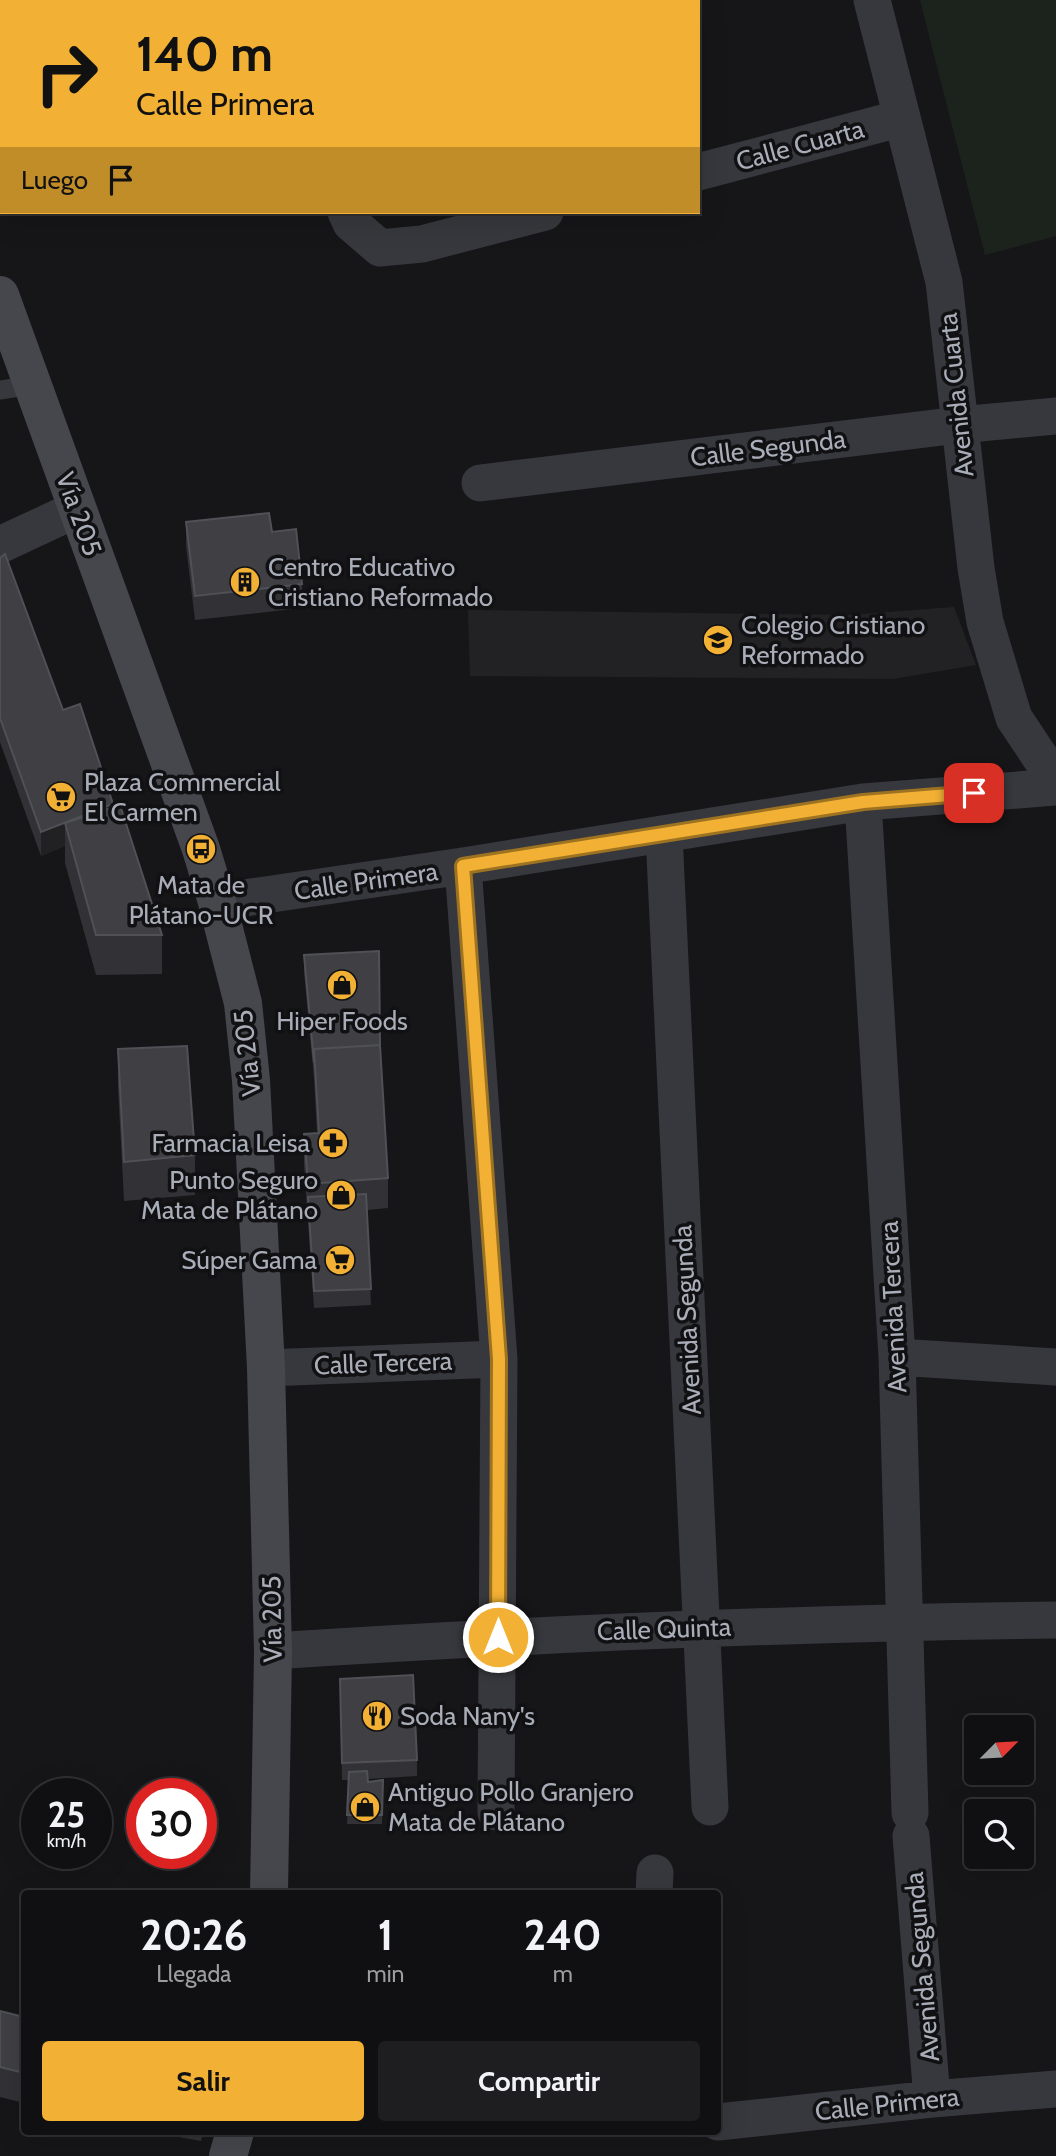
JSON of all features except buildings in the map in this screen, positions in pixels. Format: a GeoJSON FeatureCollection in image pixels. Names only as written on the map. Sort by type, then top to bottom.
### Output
{"type":"FeatureCollection","features":[{"type":"Feature","properties":{"kind":"main road","name":"Vía 205"},"geometry":{"type":"LineString","coordinates":[[0,295],[16,388],[77,509],[188,813],[217,902],[243,1003],[251,1080],[267,1368],[273,1651],[269,1890]]}},
{"type":"Feature","properties":{"kind":"main road"},"geometry":{"type":"LineString","coordinates":[[229,2156],[234,2135]]}},
{"type":"Feature","properties":{"kind":"street","name":"Avenida Cuarta"},"geometry":{"type":"LineString","coordinates":[[872,0],[944,282],[976,568],[985,622],[1014,718],[1056,781]]}},
{"type":"Feature","properties":{"kind":"street","name":"Calle Cuarta"},"geometry":{"type":"LineString","coordinates":[[700,171],[902,118]]}},
{"type":"Feature","properties":{"kind":"street"},"geometry":{"type":"LineString","coordinates":[[347,214],[351,223],[380,248],[422,244],[537,214]]}},
{"type":"Feature","properties":{"kind":"street","name":"Calle Segunda"},"geometry":{"type":"LineString","coordinates":[[480,483],[959,425],[1056,416]]}},
{"type":"Feature","properties":{"kind":"street"},"geometry":{"type":"LineString","coordinates":[[0,545],[77,509]]}},
{"type":"Feature","properties":{"kind":"street","name":"Calle Primera"},"geometry":{"type":"LineString","coordinates":[[217,902],[863,802],[1056,787]]}},
{"type":"Feature","properties":{"kind":"street","name":"Avenida Tercera"},"geometry":{"type":"LineString","coordinates":[[863,802],[897,1357],[911,1824]]}},
{"type":"Feature","properties":{"kind":"street","name":"Avenida Segunda"},"geometry":{"type":"LineString","coordinates":[[664,834],[710,1807]]}},
{"type":"Feature","properties":{"kind":"street"},"geometry":{"type":"LineString","coordinates":[[463,866],[499,1359],[496,1812]]}},
{"type":"Feature","properties":{"kind":"street"},"geometry":{"type":"LineString","coordinates":[[897,1357],[1056,1367]]}},
{"type":"Feature","properties":{"kind":"street","name":"Calle Tercera"},"geometry":{"type":"LineString","coordinates":[[267,1368],[499,1359]]}},
{"type":"Feature","properties":{"kind":"street","name":"Calle Quinta"},"geometry":{"type":"LineString","coordinates":[[273,1651],[701,1627],[1056,1620]]}},
{"type":"Feature","properties":{"kind":"street","name":"Avenida Segunda"},"geometry":{"type":"LineString","coordinates":[[911,1824],[933,2099]]}},
{"type":"Feature","properties":{"kind":"street","name":"Calle Primera"},"geometry":{"type":"LineString","coordinates":[[721,2122],[1056,2089]]}},
{"type":"Feature","properties":{"kind":"shaded area"},"geometry":{"type":"Polygon","coordinates":[[[920,0],[1056,0],[1056,236],[985,255],[920,0]]]}},
{"type":"Feature","properties":{"kind":"shaded area","name":"Colegio Cristiano Reformado"},"geometry":{"type":"Polygon","coordinates":[[[954,607],[976,665],[893,679],[470,676],[468,610],[848,615],[954,607]]]}},
{"type":"Feature","properties":{"kind":"place","name":"Centro Educativo Cristiano Reformado"},"geometry":{"type":"Point","coordinates":[245,582]}},
{"type":"Feature","properties":{"kind":"place","name":"Colegio Cristiano Reformado"},"geometry":{"type":"Point","coordinates":[718,640]}},
{"type":"Feature","properties":{"kind":"place","name":"Plaza Commercial El Carmen"},"geometry":{"type":"Point","coordinates":[61,797]}},
{"type":"Feature","properties":{"kind":"place","name":"Mata de Plátano-UCR"},"geometry":{"type":"Point","coordinates":[201,849]}},
{"type":"Feature","properties":{"kind":"place","name":"Hiper Foods"},"geometry":{"type":"Point","coordinates":[342,985]}},
{"type":"Feature","properties":{"kind":"place","name":"Farmacia Leisa"},"geometry":{"type":"Point","coordinates":[333,1143]}},
{"type":"Feature","properties":{"kind":"place","name":"Punto Seguro Mata de Plátano"},"geometry":{"type":"Point","coordinates":[341,1195]}},
{"type":"Feature","properties":{"kind":"place","name":"Súper Gama"},"geometry":{"type":"Point","coordinates":[340,1260]}},
{"type":"Feature","properties":{"kind":"place","name":"Soda Nany's"},"geometry":{"type":"Point","coordinates":[377,1716]}},
{"type":"Feature","properties":{"kind":"place","name":"Antiguo Pollo Granjero Mata de Plátano"},"geometry":{"type":"Point","coordinates":[365,1807]}},
{"type":"Feature","properties":{"kind":"route"},"geometry":{"type":"LineString","coordinates":[[498,1637],[499,1359],[463,866],[863,802],[974,793]]}}]}
